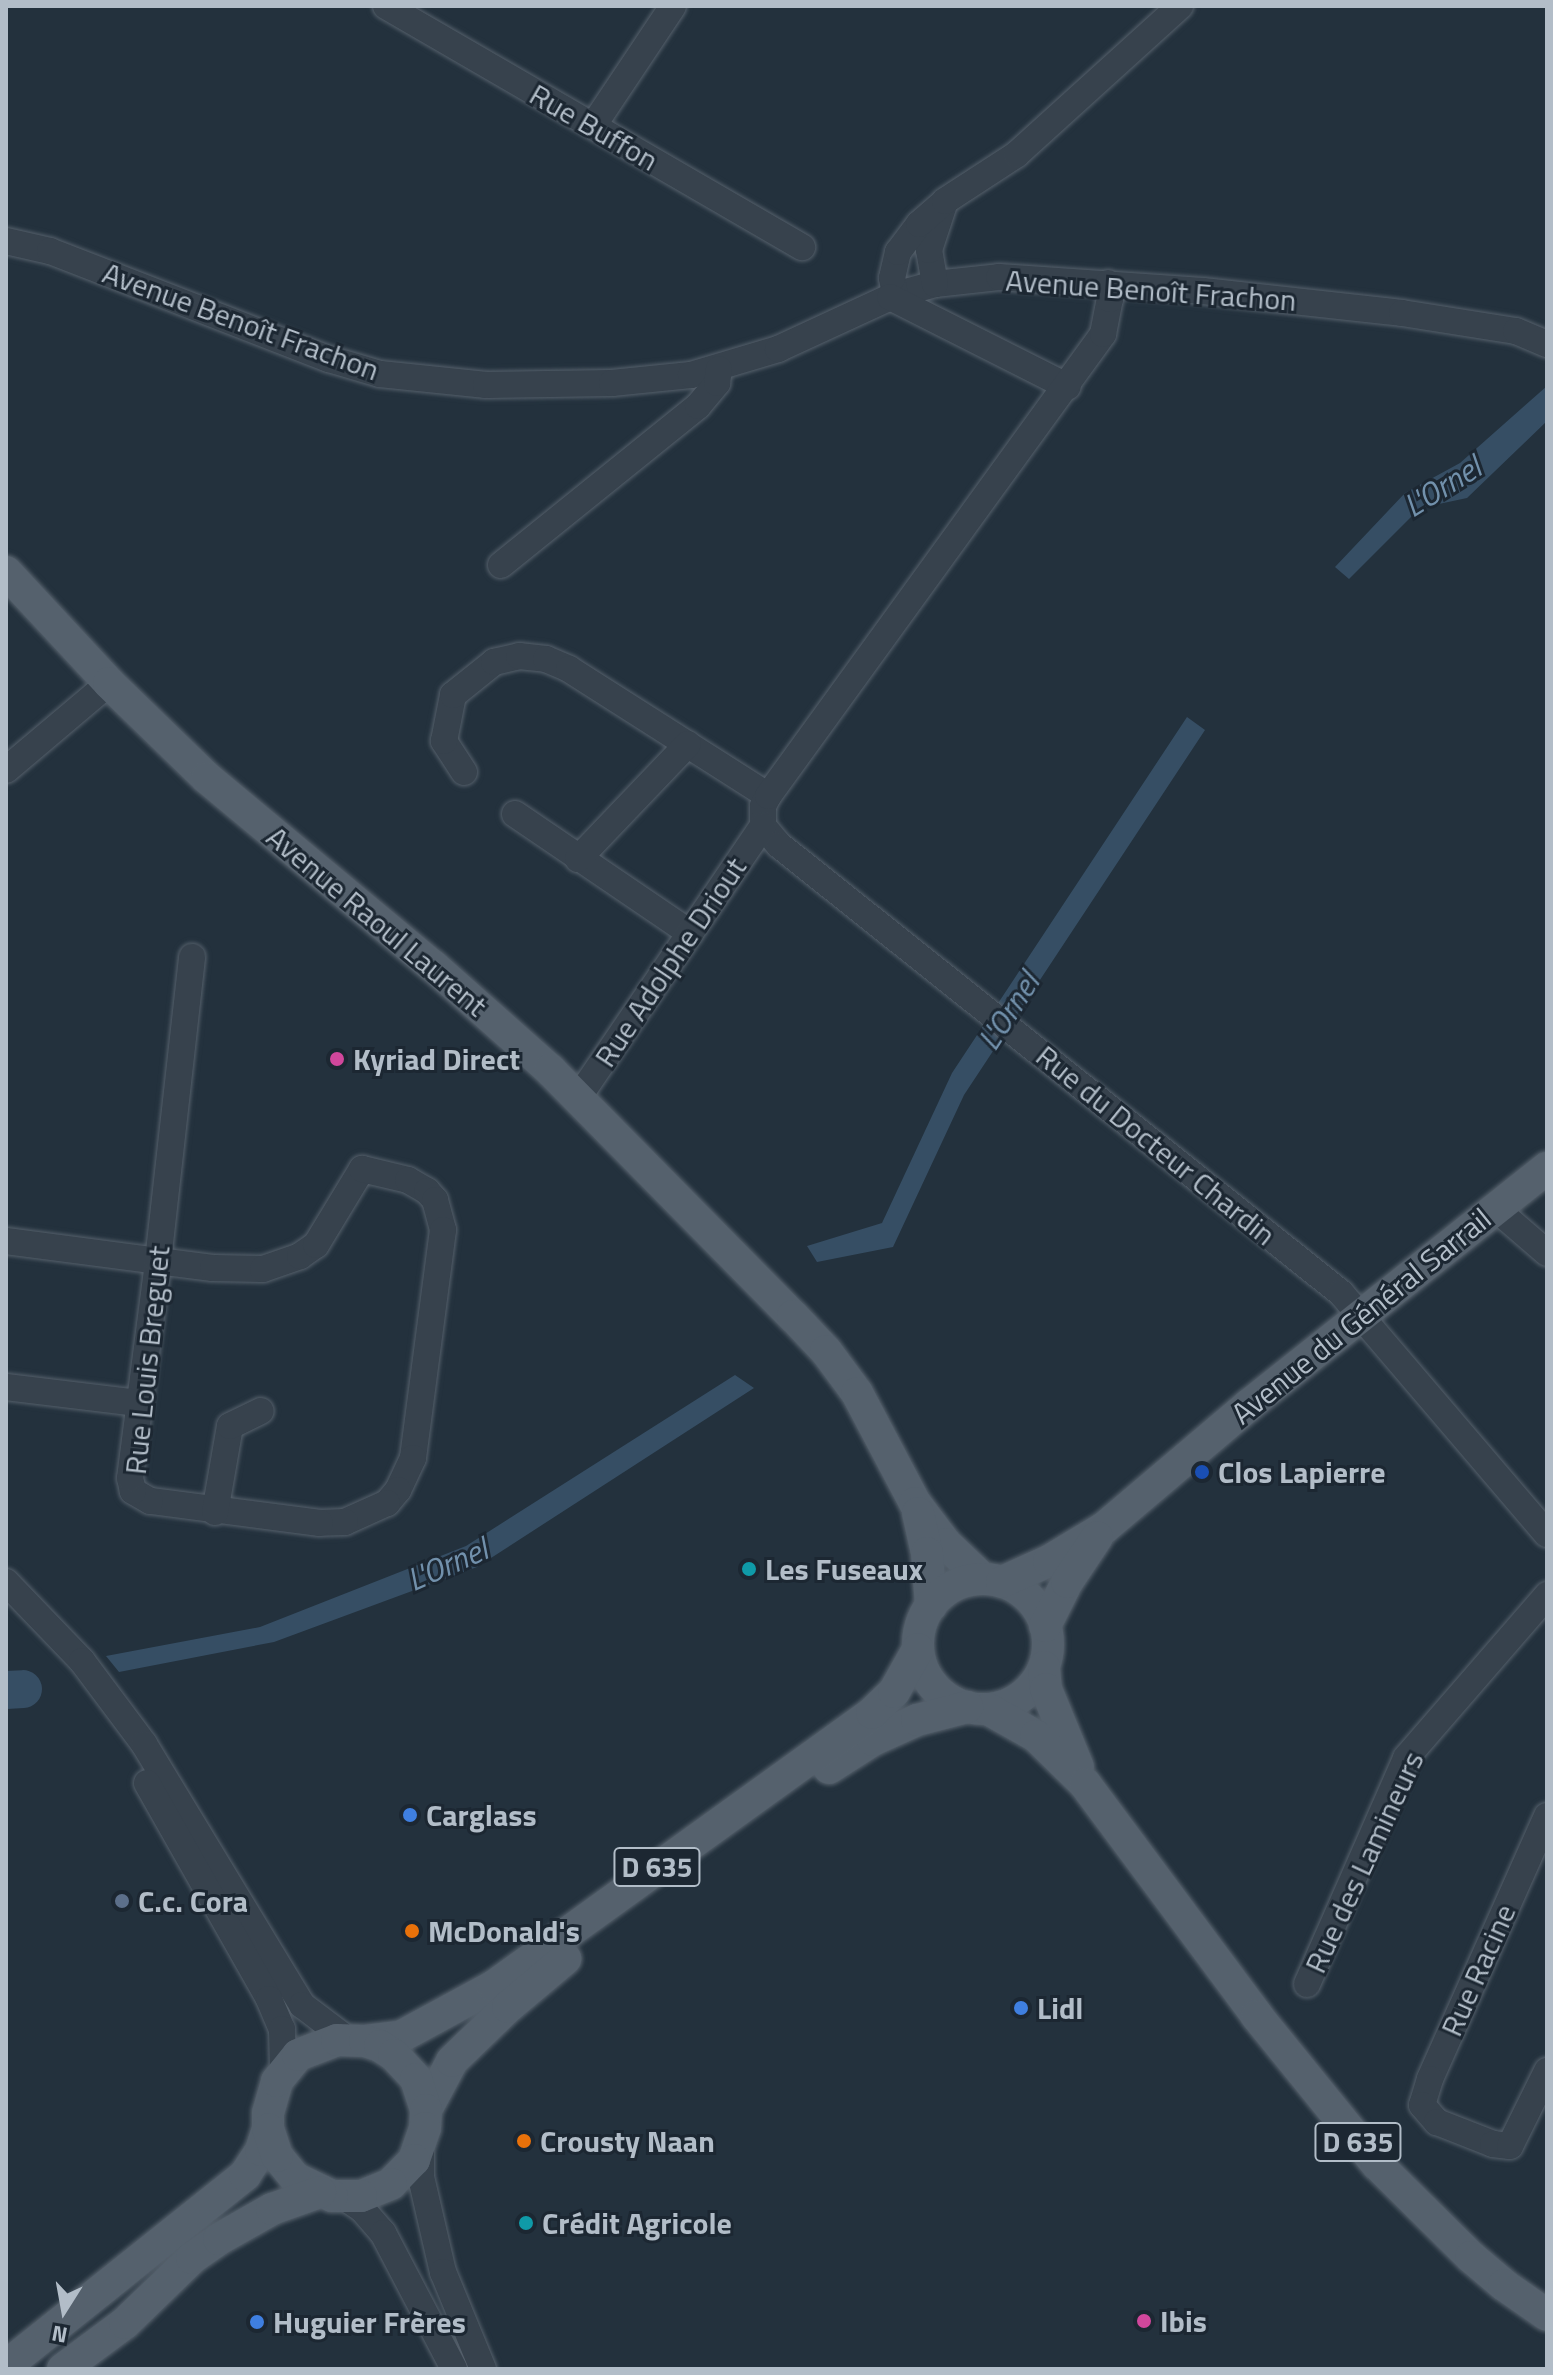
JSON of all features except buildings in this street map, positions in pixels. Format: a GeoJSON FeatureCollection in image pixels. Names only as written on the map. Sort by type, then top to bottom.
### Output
{"type":"FeatureCollection","features":[{"type":"Feature","properties":{"kind":"main road","name":"Avenue Raoul Laurent"},"geometry":{"type":"LineString","coordinates":[[6,572],[109,683],[207,778],[433,966],[578,1098],[826,1351],[857,1393],[915,1503],[946,1544],[992,1581]]}},
{"type":"Feature","properties":{"kind":"main road","name":"Avenue du Général Sarrail"},"geometry":{"type":"LineString","coordinates":[[992,1581],[1049,1561],[1104,1528],[1158,1479],[1547,1168]]}},
{"type":"Feature","properties":{"kind":"main road","name":"Avenue Raoul Laurent"},"geometry":{"type":"LineString","coordinates":[[915,1503],[927,1553],[931,1606]]}},
{"type":"Feature","properties":{"kind":"main road","name":"Avenue du Général Sarrail"},"geometry":{"type":"LineString","coordinates":[[1045,1626],[1067,1582],[1104,1528]]}},
{"type":"Feature","properties":{"kind":"main road"},"geometry":{"type":"LineString","coordinates":[[992,1581],[1029,1599],[1045,1626],[1048,1640],[1044,1667],[1037,1680],[1016,1700],[978,1708],[955,1702],[933,1686],[918,1649],[919,1633],[931,1606],[954,1586],[992,1581]]}},
{"type":"Feature","properties":{"kind":"main road","name":"D 635"},"geometry":{"type":"LineString","coordinates":[[356,2040],[400,2037],[494,1986],[872,1713],[894,1692],[918,1649]]}},
{"type":"Feature","properties":{"kind":"main road","name":"D 635"},"geometry":{"type":"LineString","coordinates":[[1044,1667],[1046,1689],[1057,1722],[1085,1784]]}},
{"type":"Feature","properties":{"kind":"main road","name":"D 635"},"geometry":{"type":"LineString","coordinates":[[426,2110],[452,2061],[547,1973],[833,1765],[873,1740],[917,1720],[978,1708],[1036,1736],[1085,1784],[1309,2085],[1377,2164],[1504,2285],[1547,2333]]}},
{"type":"Feature","properties":{"kind":"main road"},"geometry":{"type":"LineString","coordinates":[[6,2366],[227,2192],[254,2164],[268,2129],[270,2096],[283,2071],[313,2046],[356,2040],[394,2055],[406,2066],[416,2079],[426,2110],[421,2145],[414,2160],[391,2184],[377,2191],[332,2195],[272,2209],[192,2258],[125,2323],[63,2369]]}},
{"type":"Feature","properties":{"kind":"main road"},"geometry":{"type":"LineString","coordinates":[[268,2129],[285,2168],[332,2195]]}},
{"type":"Feature","properties":{"kind":"main road","name":"D 635"},"geometry":{"type":"LineString","coordinates":[[1504,2285],[1547,2315]]}},
{"type":"Feature","properties":{"kind":"street","name":"Rue Buffon"},"geometry":{"type":"LineString","coordinates":[[386,6],[802,247]]}},
{"type":"Feature","properties":{"kind":"street"},"geometry":{"type":"LineString","coordinates":[[593,126],[673,6]]}},
{"type":"Feature","properties":{"kind":"street"},"geometry":{"type":"LineString","coordinates":[[1068,387],[893,296],[892,278],[898,252],[919,224],[945,201],[1017,154],[1180,6]]}},
{"type":"Feature","properties":{"kind":"street"},"geometry":{"type":"LineString","coordinates":[[935,284],[929,250],[945,201]]}},
{"type":"Feature","properties":{"kind":"street","name":"Avenue Benoît Frachon"},"geometry":{"type":"LineString","coordinates":[[6,241],[50,251],[329,359],[380,374],[486,385],[590,384],[691,375],[778,349],[893,296],[935,284],[999,277],[1108,283],[1402,313],[1516,331],[1547,344]]}},
{"type":"Feature","properties":{"kind":"street"},"geometry":{"type":"LineString","coordinates":[[763,826],[763,806],[768,796],[1068,387],[1103,334],[1110,299],[1108,283]]}},
{"type":"Feature","properties":{"kind":"street"},"geometry":{"type":"LineString","coordinates":[[501,565],[698,406],[717,383],[719,369]]}},
{"type":"Feature","properties":{"kind":"street"},"geometry":{"type":"LineString","coordinates":[[464,772],[444,741],[453,695],[494,662],[519,656],[546,659],[569,669],[768,796]]}},
{"type":"Feature","properties":{"kind":"street"},"geometry":{"type":"LineString","coordinates":[[6,770],[109,683]]}},
{"type":"Feature","properties":{"kind":"street"},"geometry":{"type":"LineString","coordinates":[[578,859],[688,744]]}},
{"type":"Feature","properties":{"kind":"street"},"geometry":{"type":"LineString","coordinates":[[515,814],[690,933]]}},
{"type":"Feature","properties":{"kind":"street","name":"Rue Adolphe Driout"},"geometry":{"type":"LineString","coordinates":[[578,1098],[763,826]]}},
{"type":"Feature","properties":{"kind":"street","name":"Rue du Docteur Chardin"},"geometry":{"type":"LineString","coordinates":[[763,826],[779,845],[1341,1293],[1363,1315],[1547,1534]]}},
{"type":"Feature","properties":{"kind":"street","name":"Rue Louis Breguet"},"geometry":{"type":"LineString","coordinates":[[158,1261],[243,1271],[263,1269],[300,1256],[316,1245],[332,1224],[362,1169],[408,1180],[427,1191],[435,1200],[443,1230],[413,1458],[407,1474],[387,1503],[345,1522],[320,1523],[215,1512],[150,1501],[133,1491],[130,1478],[138,1403],[158,1261],[192,957]]}},
{"type":"Feature","properties":{"kind":"street"},"geometry":{"type":"LineString","coordinates":[[1496,1209],[1547,1253]]}},
{"type":"Feature","properties":{"kind":"street"},"geometry":{"type":"LineString","coordinates":[[6,1241],[158,1261]]}},
{"type":"Feature","properties":{"kind":"street"},"geometry":{"type":"LineString","coordinates":[[6,1387],[138,1403]]}},
{"type":"Feature","properties":{"kind":"street"},"geometry":{"type":"LineString","coordinates":[[215,1512],[230,1426],[261,1411]]}},
{"type":"Feature","properties":{"kind":"street"},"geometry":{"type":"LineString","coordinates":[[6,1582],[82,1661],[144,1744],[302,2005],[356,2040]]}},
{"type":"Feature","properties":{"kind":"street","name":"Rue des Lamineurs"},"geometry":{"type":"LineString","coordinates":[[1307,1984],[1406,1758],[1547,1595]]}},
{"type":"Feature","properties":{"kind":"street"},"geometry":{"type":"LineString","coordinates":[[6,1605],[82,1688],[139,1769],[269,1999],[282,2029],[283,2071]]}},
{"type":"Feature","properties":{"kind":"street","name":"Rue Racine"},"geometry":{"type":"LineString","coordinates":[[1547,1816],[1430,2079],[1422,2105],[1437,2122],[1493,2144],[1510,2146],[1547,2071]]}},
{"type":"Feature","properties":{"kind":"street"},"geometry":{"type":"LineString","coordinates":[[421,2145],[421,2177],[443,2272],[483,2369]]}},
{"type":"Feature","properties":{"kind":"street"},"geometry":{"type":"LineString","coordinates":[[332,2195],[362,2209],[383,2233],[454,2369]]}},
{"type":"Feature","properties":{"kind":"water"},"geometry":{"type":"Polygon","coordinates":[[[1547,386],[1547,421],[1467,498],[1420,508],[1349,579],[1335,567],[1405,493],[1460,463],[1547,386]]]}},
{"type":"Feature","properties":{"kind":"water"},"geometry":{"type":"Polygon","coordinates":[[[1187,717],[1205,730],[964,1095],[893,1247],[817,1262],[807,1246],[882,1223],[952,1073],[1187,717]]]}},
{"type":"Feature","properties":{"kind":"water"},"geometry":{"type":"Polygon","coordinates":[[[735,1375],[754,1388],[477,1567],[274,1642],[119,1672],[106,1656],[260,1627],[466,1546],[735,1375]]]}},
{"type":"Feature","properties":{"kind":"water"},"geometry":{"type":"Polygon","coordinates":[[[18,1675],[21,1696],[6,1697],[6,1676],[18,1675]]]}},
{"type":"Feature","properties":{"kind":"waterway","name":"L'Ornel"},"geometry":{"type":"LineString","coordinates":[[6,1690],[23,1689]]}},
{"type":"Feature","properties":{"kind":"place","name":"Kyriad Direct"},"geometry":{"type":"Point","coordinates":[337,1059]}},
{"type":"Feature","properties":{"kind":"place","name":"Clos Lapierre"},"geometry":{"type":"Point","coordinates":[1202,1472]}},
{"type":"Feature","properties":{"kind":"place","name":"Les Fuseaux"},"geometry":{"type":"Point","coordinates":[749,1569]}},
{"type":"Feature","properties":{"kind":"place","name":"Carglass"},"geometry":{"type":"Point","coordinates":[410,1815]}},
{"type":"Feature","properties":{"kind":"place","name":"C.c. Cora"},"geometry":{"type":"Point","coordinates":[122,1901]}},
{"type":"Feature","properties":{"kind":"place","name":"McDonald's"},"geometry":{"type":"Point","coordinates":[412,1931]}},
{"type":"Feature","properties":{"kind":"place","name":"Lidl"},"geometry":{"type":"Point","coordinates":[1021,2008]}},
{"type":"Feature","properties":{"kind":"place","name":"Crousty Naan"},"geometry":{"type":"Point","coordinates":[524,2141]}},
{"type":"Feature","properties":{"kind":"place","name":"Crédit Agricole"},"geometry":{"type":"Point","coordinates":[526,2223]}},
{"type":"Feature","properties":{"kind":"place","name":"Ibis"},"geometry":{"type":"Point","coordinates":[1144,2321]}},
{"type":"Feature","properties":{"kind":"place","name":"Huguier Frères"},"geometry":{"type":"Point","coordinates":[257,2322]}}]}
